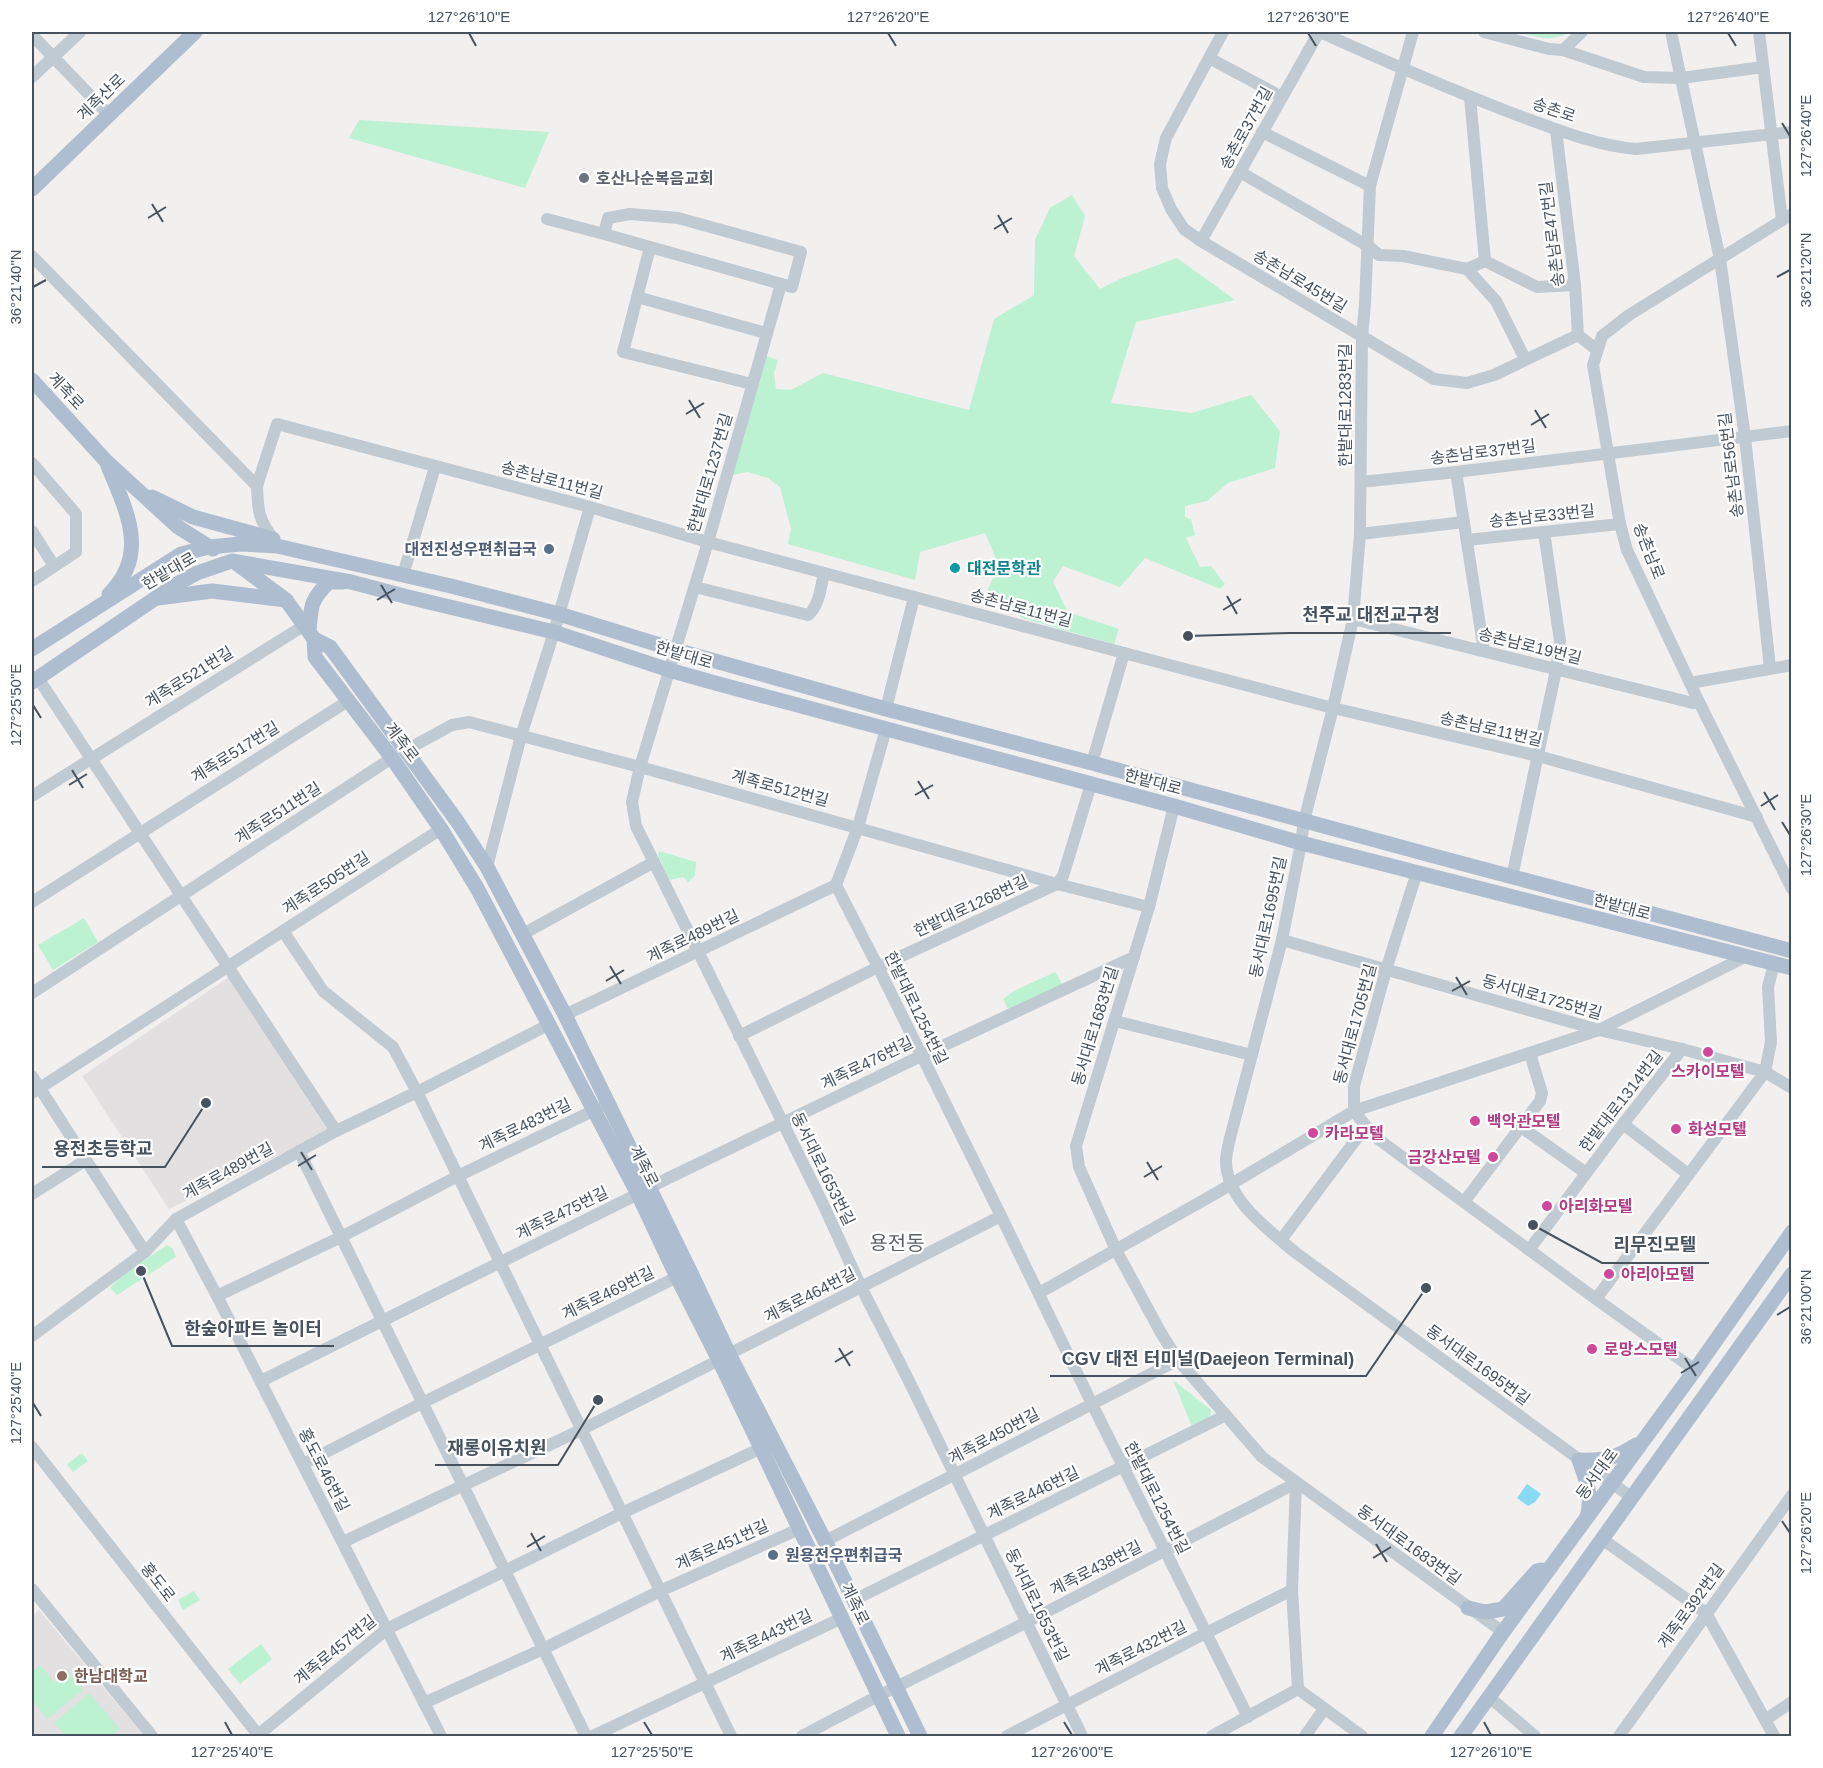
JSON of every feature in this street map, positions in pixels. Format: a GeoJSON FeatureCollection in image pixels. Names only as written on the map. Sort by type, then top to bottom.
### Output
{"type":"FeatureCollection","features":[{"type":"Feature","properties":{"kind":"main road","name":"계족산로"},"geometry":{"type":"LineString","coordinates":[[32,186],[109,115],[188,34]]}},
{"type":"Feature","properties":{"kind":"main road","name":"계족로"},"geometry":{"type":"LineString","coordinates":[[32,380],[106,461],[178,527],[232,561],[286,600],[310,632],[330,647],[458,821],[488,867],[565,1015],[601,1107]]}},
{"type":"Feature","properties":{"kind":"main road"},"geometry":{"type":"LineString","coordinates":[[72,622],[103,600],[118,585],[128,566],[132,538],[128,514],[106,461]]}},
{"type":"Feature","properties":{"kind":"main road"},"geometry":{"type":"LineString","coordinates":[[136,488],[192,517],[302,547],[316,555]]}},
{"type":"Feature","properties":{"kind":"main road","name":"한밭대로"},"geometry":{"type":"LineString","coordinates":[[32,649],[175,557],[195,549],[209,547],[242,544],[277,546],[403,574],[559,614],[676,650],[886,709],[1092,762],[1791,951]]}},
{"type":"Feature","properties":{"kind":"main road","name":"한밭대로"},"geometry":{"type":"LineString","coordinates":[[35,680],[185,579],[232,561],[351,582],[554,632],[669,670],[1174,806],[1301,843],[1791,968]]}},
{"type":"Feature","properties":{"kind":"main road"},"geometry":{"type":"LineString","coordinates":[[310,632],[311,607],[317,594],[328,582],[351,582]]}},
{"type":"Feature","properties":{"kind":"main road"},"geometry":{"type":"LineString","coordinates":[[155,598],[212,591],[286,600]]}},
{"type":"Feature","properties":{"kind":"main road","name":"계족로"},"geometry":{"type":"LineString","coordinates":[[310,632],[315,657],[392,758],[441,829],[477,888],[550,1024],[601,1107],[767,1445],[825,1541],[920,1737]]}},
{"type":"Feature","properties":{"kind":"main road","name":"동서대로"},"geometry":{"type":"LineString","coordinates":[[1432,1737],[1503,1632],[1695,1370],[1791,1232]]}},
{"type":"Feature","properties":{"kind":"main road"},"geometry":{"type":"LineString","coordinates":[[1461,1737],[1791,1274]]}},
{"type":"Feature","properties":{"kind":"main road"},"geometry":{"type":"LineString","coordinates":[[1586,1520],[1589,1510],[1588,1486],[1579,1460],[1610,1459],[1646,1438]]}},
{"type":"Feature","properties":{"kind":"main road","name":"계족로"},"geometry":{"type":"LineString","coordinates":[[767,1445],[799,1529],[898,1737]]}},
{"type":"Feature","properties":{"kind":"main road"},"geometry":{"type":"LineString","coordinates":[[1468,1608],[1486,1612],[1503,1610],[1537,1571],[1550,1568]]}},
{"type":"Feature","properties":{"kind":"street"},"geometry":{"type":"LineString","coordinates":[[32,77],[80,32]]}},
{"type":"Feature","properties":{"kind":"street","name":"송촌남로45번길"},"geometry":{"type":"LineString","coordinates":[[1223,32],[1166,138],[1160,164],[1162,188],[1171,209],[1184,229],[1434,379],[1467,383],[1494,375],[1578,335]]}},
{"type":"Feature","properties":{"kind":"street","name":"송촌로"},"geometry":{"type":"LineString","coordinates":[[1319,32],[1402,69],[1556,130],[1621,148],[1636,149],[1791,132]]}},
{"type":"Feature","properties":{"kind":"street","name":"송촌로37번길"},"geometry":{"type":"LineString","coordinates":[[1201,241],[1319,32]]}},
{"type":"Feature","properties":{"kind":"street","name":"한밭대로1283번길"},"geometry":{"type":"LineString","coordinates":[[1304,820],[1353,619],[1360,534],[1362,337],[1370,186],[1413,32]]}},
{"type":"Feature","properties":{"kind":"street"},"geometry":{"type":"LineString","coordinates":[[1484,32],[1563,51],[1644,77],[1681,78],[1763,67]]}},
{"type":"Feature","properties":{"kind":"street"},"geometry":{"type":"LineString","coordinates":[[1563,51],[1582,32]]}},
{"type":"Feature","properties":{"kind":"street"},"geometry":{"type":"LineString","coordinates":[[1671,32],[1720,259]]}},
{"type":"Feature","properties":{"kind":"street"},"geometry":{"type":"LineString","coordinates":[[1578,335],[1597,350],[1602,336],[1629,315],[1787,217],[1771,134],[1759,32]]}},
{"type":"Feature","properties":{"kind":"street"},"geometry":{"type":"LineString","coordinates":[[32,34],[109,115]]}},
{"type":"Feature","properties":{"kind":"street"},"geometry":{"type":"LineString","coordinates":[[1209,58],[1282,97]]}},
{"type":"Feature","properties":{"kind":"street"},"geometry":{"type":"LineString","coordinates":[[1470,96],[1485,261]]}},
{"type":"Feature","properties":{"kind":"street","name":"송촌남로47번길"},"geometry":{"type":"LineString","coordinates":[[1556,130],[1575,285],[1578,335]]}},
{"type":"Feature","properties":{"kind":"street"},"geometry":{"type":"LineString","coordinates":[[1262,132],[1370,186]]}},
{"type":"Feature","properties":{"kind":"street"},"geometry":{"type":"LineString","coordinates":[[1240,172],[1368,246],[1379,255],[1403,256],[1467,269],[1485,261]]}},
{"type":"Feature","properties":{"kind":"street"},"geometry":{"type":"LineString","coordinates":[[547,219],[792,287],[801,252],[678,218],[630,214],[608,218],[604,234]]}},
{"type":"Feature","properties":{"kind":"street"},"geometry":{"type":"LineString","coordinates":[[650,247],[623,352],[752,384]]}},
{"type":"Feature","properties":{"kind":"street"},"geometry":{"type":"LineString","coordinates":[[32,256],[257,486],[260,518],[274,540]]}},
{"type":"Feature","properties":{"kind":"street","name":"송촌남로56번길"},"geometry":{"type":"LineString","coordinates":[[1720,259],[1745,437],[1770,668]]}},
{"type":"Feature","properties":{"kind":"street"},"geometry":{"type":"LineString","coordinates":[[1485,261],[1537,287],[1575,285]]}},
{"type":"Feature","properties":{"kind":"street"},"geometry":{"type":"LineString","coordinates":[[1467,269],[1496,301],[1524,359]]}},
{"type":"Feature","properties":{"kind":"street","name":"한밭대로1237번길"},"geometry":{"type":"LineString","coordinates":[[669,670],[781,284]]}},
{"type":"Feature","properties":{"kind":"street"},"geometry":{"type":"LineString","coordinates":[[637,297],[766,333]]}},
{"type":"Feature","properties":{"kind":"street","name":"송촌남로"},"geometry":{"type":"LineString","coordinates":[[1597,350],[1593,365],[1620,524],[1627,550],[1791,889]]}},
{"type":"Feature","properties":{"kind":"street","name":"송촌남로11번길"},"geometry":{"type":"LineString","coordinates":[[257,486],[277,424],[1124,653],[1333,708],[1538,756],[1757,817]]}},
{"type":"Feature","properties":{"kind":"street","name":"송촌남로37번길"},"geometry":{"type":"LineString","coordinates":[[1361,482],[1791,431]]}},
{"type":"Feature","properties":{"kind":"street"},"geometry":{"type":"LineString","coordinates":[[32,463],[76,514],[76,552],[32,581]]}},
{"type":"Feature","properties":{"kind":"street"},"geometry":{"type":"LineString","coordinates":[[403,574],[435,467]]}},
{"type":"Feature","properties":{"kind":"street","name":"송촌남로33번길"},"geometry":{"type":"LineString","coordinates":[[1456,472],[1484,651]]}},
{"type":"Feature","properties":{"kind":"street"},"geometry":{"type":"LineString","coordinates":[[488,867],[521,736],[590,507]]}},
{"type":"Feature","properties":{"kind":"street"},"geometry":{"type":"LineString","coordinates":[[1360,534],[1464,522]]}},
{"type":"Feature","properties":{"kind":"street","name":"송촌남로33번길"},"geometry":{"type":"LineString","coordinates":[[1467,540],[1620,524]]}},
{"type":"Feature","properties":{"kind":"street"},"geometry":{"type":"LineString","coordinates":[[32,531],[54,566]]}},
{"type":"Feature","properties":{"kind":"street"},"geometry":{"type":"LineString","coordinates":[[1512,877],[1556,670],[1560,641],[1544,532]]}},
{"type":"Feature","properties":{"kind":"street"},"geometry":{"type":"LineString","coordinates":[[694,586],[808,615],[812,613],[815,606],[824,573]]}},
{"type":"Feature","properties":{"kind":"street"},"geometry":{"type":"LineString","coordinates":[[886,709],[914,597]]}},
{"type":"Feature","properties":{"kind":"street","name":"송촌남로19번길"},"geometry":{"type":"LineString","coordinates":[[1353,619],[1556,670],[1694,703],[1699,702]]}},
{"type":"Feature","properties":{"kind":"street","name":"계족로521번길"},"geometry":{"type":"LineString","coordinates":[[32,796],[90,758],[310,632]]}},
{"type":"Feature","properties":{"kind":"street"},"geometry":{"type":"LineString","coordinates":[[1092,762],[1124,653]]}},
{"type":"Feature","properties":{"kind":"street"},"geometry":{"type":"LineString","coordinates":[[1690,683],[1791,666]]}},
{"type":"Feature","properties":{"kind":"street","name":"동서대로1653번길"},"geometry":{"type":"LineString","coordinates":[[669,670],[632,802],[636,826],[823,1204],[861,1287],[1028,1622],[1082,1737]]}},
{"type":"Feature","properties":{"kind":"street"},"geometry":{"type":"LineString","coordinates":[[35,680],[140,832],[336,1131]]}},
{"type":"Feature","properties":{"kind":"street","name":"계족로517번길"},"geometry":{"type":"LineString","coordinates":[[32,902],[348,700]]}},
{"type":"Feature","properties":{"kind":"street","name":"계족로512번길"},"geometry":{"type":"LineString","coordinates":[[406,750],[452,725],[469,722],[858,827],[1057,884],[1149,907]]}},
{"type":"Feature","properties":{"kind":"street"},"geometry":{"type":"LineString","coordinates":[[836,885],[858,827],[886,729]]}},
{"type":"Feature","properties":{"kind":"street","name":"계족로511번길"},"geometry":{"type":"LineString","coordinates":[[32,993],[392,758]]}},
{"type":"Feature","properties":{"kind":"street"},"geometry":{"type":"LineString","coordinates":[[1057,884],[1063,876],[1091,784]]}},
{"type":"Feature","properties":{"kind":"street","name":"동서대로1683번길"},"geometry":{"type":"LineString","coordinates":[[1174,806],[1149,907],[1076,1146],[1079,1167],[1116,1250],[1178,1360],[1262,1457],[1503,1632]]}},
{"type":"Feature","properties":{"kind":"street","name":"동서대로1695번길"},"geometry":{"type":"LineString","coordinates":[[1304,820],[1282,940],[1229,1142],[1226,1162],[1231,1184],[1248,1210],[1281,1240],[1631,1497]]}},
{"type":"Feature","properties":{"kind":"street","name":"계족로505번길"},"geometry":{"type":"LineString","coordinates":[[35,1090],[441,829]]}},
{"type":"Feature","properties":{"kind":"street"},"geometry":{"type":"LineString","coordinates":[[523,934],[654,862]]}},
{"type":"Feature","properties":{"kind":"street","name":"동서대로1705번길"},"geometry":{"type":"LineString","coordinates":[[1354,1111],[1354,1086],[1386,970],[1417,872]]}},
{"type":"Feature","properties":{"kind":"street","name":"한밭대로1268번길"},"geometry":{"type":"LineString","coordinates":[[739,1036],[878,966],[1057,884]]}},
{"type":"Feature","properties":{"kind":"street","name":"계족로489번길"},"geometry":{"type":"LineString","coordinates":[[565,1015],[836,885]]}},
{"type":"Feature","properties":{"kind":"street","name":"한밭대로1254번길"},"geometry":{"type":"LineString","coordinates":[[836,885],[1248,1716]]}},
{"type":"Feature","properties":{"kind":"street"},"geometry":{"type":"LineString","coordinates":[[283,931],[323,991],[393,1047],[731,1737]]}},
{"type":"Feature","properties":{"kind":"street","name":"동서대로1725번길"},"geometry":{"type":"LineString","coordinates":[[1282,940],[1599,1030],[1682,1049],[1765,1072],[1791,1088]]}},
{"type":"Feature","properties":{"kind":"street","name":"계족로476번길"},"geometry":{"type":"LineString","coordinates":[[644,1191],[921,1056],[1134,957]]}},
{"type":"Feature","properties":{"kind":"street"},"geometry":{"type":"LineString","coordinates":[[1039,1293],[1354,1111],[1599,1030],[1745,957]]}},
{"type":"Feature","properties":{"kind":"street"},"geometry":{"type":"LineString","coordinates":[[1596,1299],[1765,1072],[1771,1042],[1768,987],[1774,964]]}},
{"type":"Feature","properties":{"kind":"street"},"geometry":{"type":"LineString","coordinates":[[1115,1021],[1252,1055]]}},
{"type":"Feature","properties":{"kind":"street","name":"계족로489번길"},"geometry":{"type":"LineString","coordinates":[[32,1336],[145,1252],[176,1219],[336,1131],[550,1024]]}},
{"type":"Feature","properties":{"kind":"street","name":"한밭대로1314번길"},"geometry":{"type":"LineString","coordinates":[[1528,1250],[1682,1049]]}},
{"type":"Feature","properties":{"kind":"street"},"geometry":{"type":"LineString","coordinates":[[1464,1202],[1541,1097],[1542,1093],[1530,1054]]}},
{"type":"Feature","properties":{"kind":"street"},"geometry":{"type":"LineString","coordinates":[[32,1076],[35,1090],[86,1160],[145,1252]]}},
{"type":"Feature","properties":{"kind":"street","name":"계족로483번길"},"geometry":{"type":"LineString","coordinates":[[217,1296],[341,1237],[458,1176],[601,1107]]}},
{"type":"Feature","properties":{"kind":"street"},"geometry":{"type":"LineString","coordinates":[[1354,1111],[1378,1139],[1695,1370]]}},
{"type":"Feature","properties":{"kind":"street"},"geometry":{"type":"LineString","coordinates":[[1623,1124],[1688,1174]]}},
{"type":"Feature","properties":{"kind":"street"},"geometry":{"type":"LineString","coordinates":[[1281,1240],[1366,1126]]}},
{"type":"Feature","properties":{"kind":"street","name":"한밭대로1314번길"},"geometry":{"type":"LineString","coordinates":[[1521,1127],[1586,1173]]}},
{"type":"Feature","properties":{"kind":"street"},"geometry":{"type":"LineString","coordinates":[[299,1151],[586,1737]]}},
{"type":"Feature","properties":{"kind":"street"},"geometry":{"type":"LineString","coordinates":[[32,1194],[86,1160]]}},
{"type":"Feature","properties":{"kind":"street","name":"계족로475번길"},"geometry":{"type":"LineString","coordinates":[[261,1381],[644,1191]]}},
{"type":"Feature","properties":{"kind":"street","name":"계족로464번길"},"geometry":{"type":"LineString","coordinates":[[343,1542],[582,1430],[1001,1216]]}},
{"type":"Feature","properties":{"kind":"street","name":"홍도로46번길"},"geometry":{"type":"LineString","coordinates":[[176,1219],[261,1381],[441,1737]]}},
{"type":"Feature","properties":{"kind":"street","name":"계족로469번길"},"geometry":{"type":"LineString","coordinates":[[303,1464],[684,1274]]}},
{"type":"Feature","properties":{"kind":"street","name":"계족로450번길"},"geometry":{"type":"LineString","coordinates":[[825,1541],[1178,1360]]}},
{"type":"Feature","properties":{"kind":"street","name":"계족로446번길"},"geometry":{"type":"LineString","coordinates":[[854,1600],[1226,1415]]}},
{"type":"Feature","properties":{"kind":"street","name":"계족로457번길"},"geometry":{"type":"LineString","coordinates":[[258,1736],[387,1629],[504,1570],[767,1445]]}},
{"type":"Feature","properties":{"kind":"street","name":"홍도로"},"geometry":{"type":"LineString","coordinates":[[32,1447],[258,1736]]}},
{"type":"Feature","properties":{"kind":"street"},"geometry":{"type":"LineString","coordinates":[[1296,1483],[1292,1590],[1299,1689],[1362,1737]]}},
{"type":"Feature","properties":{"kind":"street","name":"계족로438번길"},"geometry":{"type":"LineString","coordinates":[[802,1737],[1296,1483]]}},
{"type":"Feature","properties":{"kind":"street","name":"계족로392번길"},"geometry":{"type":"LineString","coordinates":[[1619,1737],[1706,1613],[1790,1501]]}},
{"type":"Feature","properties":{"kind":"street","name":"계족로451번길"},"geometry":{"type":"LineString","coordinates":[[424,1703],[543,1649],[660,1591],[799,1529]]}},
{"type":"Feature","properties":{"kind":"street"},"geometry":{"type":"LineString","coordinates":[[1602,1539],[1706,1613],[1774,1737]]}},
{"type":"Feature","properties":{"kind":"street"},"geometry":{"type":"LineString","coordinates":[[32,1589],[152,1737]]}},
{"type":"Feature","properties":{"kind":"street","name":"계족로432번길"},"geometry":{"type":"LineString","coordinates":[[1007,1737],[1292,1590]]}},
{"type":"Feature","properties":{"kind":"street","name":"계족로443번길"},"geometry":{"type":"LineString","coordinates":[[593,1737],[842,1618]]}},
{"type":"Feature","properties":{"kind":"street"},"geometry":{"type":"LineString","coordinates":[[1212,1737],[1299,1689]]}},
{"type":"Feature","properties":{"kind":"street"},"geometry":{"type":"LineString","coordinates":[[1489,1697],[1536,1737]]}},
{"type":"Feature","properties":{"kind":"street"},"geometry":{"type":"LineString","coordinates":[[1765,1720],[1791,1702]]}},
{"type":"Feature","properties":{"kind":"street"},"geometry":{"type":"LineString","coordinates":[[1305,1737],[1324,1709]]}},
{"type":"Feature","properties":{"kind":"shaded area"},"geometry":{"type":"Polygon","coordinates":[[[229,977],[330,1130],[169,1209],[82,1076],[229,977]]]}},
{"type":"Feature","properties":{"kind":"shaded area","name":"한남대학교"},"geometry":{"type":"Polygon","coordinates":[[[39,1610],[144,1736],[32,1736],[32,1616],[39,1610]]]}},
{"type":"Feature","properties":{"kind":"green space"},"geometry":{"type":"Polygon","coordinates":[[[1517,32],[1570,32],[1550,38],[1517,32]]]}},
{"type":"Feature","properties":{"kind":"green space"},"geometry":{"type":"Polygon","coordinates":[[[359,120],[549,132],[525,188],[349,138],[359,120]]]}},
{"type":"Feature","properties":{"kind":"green space"},"geometry":{"type":"Polygon","coordinates":[[[1072,195],[1085,216],[1074,256],[1100,289],[1122,278],[1177,258],[1235,300],[1136,322],[1111,403],[1192,413],[1251,395],[1280,431],[1275,468],[1228,483],[1207,501],[1185,506],[1185,517],[1191,519],[1195,535],[1186,538],[1200,567],[1211,566],[1225,584],[1220,589],[1145,558],[1120,587],[1063,566],[1053,582],[1068,612],[1119,629],[1114,644],[1022,618],[1006,601],[987,591],[999,565],[985,533],[920,552],[915,580],[788,544],[791,529],[780,487],[768,478],[748,472],[732,475],[766,356],[778,360],[774,373],[776,389],[791,390],[823,373],[969,410],[994,319],[1034,295],[1035,240],[1050,208],[1072,195]]]}},
{"type":"Feature","properties":{"kind":"green space"},"geometry":{"type":"Polygon","coordinates":[[[659,851],[696,862],[695,875],[688,883],[684,877],[669,880],[658,855],[659,851]]]}},
{"type":"Feature","properties":{"kind":"green space"},"geometry":{"type":"Polygon","coordinates":[[[84,918],[98,942],[53,970],[38,945],[84,918]]]}},
{"type":"Feature","properties":{"kind":"green space"},"geometry":{"type":"Polygon","coordinates":[[[1055,972],[1066,990],[1011,1014],[1003,999],[1014,991],[1055,972]]]}},
{"type":"Feature","properties":{"kind":"green space"},"geometry":{"type":"Polygon","coordinates":[[[167,1245],[173,1249],[176,1257],[117,1295],[110,1288],[124,1274],[167,1245]]]}},
{"type":"Feature","properties":{"kind":"green space"},"geometry":{"type":"Polygon","coordinates":[[[1173,1380],[1211,1410],[1210,1420],[1192,1427],[1173,1380]]]}},
{"type":"Feature","properties":{"kind":"green space"},"geometry":{"type":"Polygon","coordinates":[[[82,1453],[88,1461],[73,1472],[67,1464],[82,1453]]]}},
{"type":"Feature","properties":{"kind":"green space"},"geometry":{"type":"Polygon","coordinates":[[[194,1591],[200,1600],[183,1610],[178,1600],[194,1591]]]}},
{"type":"Feature","properties":{"kind":"green space"},"geometry":{"type":"Polygon","coordinates":[[[261,1644],[272,1659],[240,1684],[228,1669],[261,1644]]]}},
{"type":"Feature","properties":{"kind":"green space"},"geometry":{"type":"Polygon","coordinates":[[[40,1665],[55,1683],[69,1672],[83,1690],[47,1719],[32,1700],[32,1672],[40,1665]]]}},
{"type":"Feature","properties":{"kind":"green space"},"geometry":{"type":"Polygon","coordinates":[[[89,1693],[120,1729],[111,1736],[66,1736],[54,1723],[89,1693]]]}},
{"type":"Feature","properties":{"kind":"water"},"geometry":{"type":"Polygon","coordinates":[[[1527,1484],[1541,1494],[1535,1502],[1528,1506],[1517,1498],[1527,1484]]]}},
{"type":"Feature","properties":{"kind":"place","name":"호산나순복음교회"},"geometry":{"type":"Point","coordinates":[584,178]}},
{"type":"Feature","properties":{"kind":"place","name":"대전진성우편취급국"},"geometry":{"type":"Point","coordinates":[549,549]}},
{"type":"Feature","properties":{"kind":"place","name":"대전문학관"},"geometry":{"type":"Point","coordinates":[955,568]}},
{"type":"Feature","properties":{"kind":"place","name":"천주교 대전교구청"},"geometry":{"type":"Point","coordinates":[1188,636]}},
{"type":"Feature","properties":{"kind":"place","name":"스카이모텔"},"geometry":{"type":"Point","coordinates":[1708,1052]}},
{"type":"Feature","properties":{"kind":"place","name":"용전초등학교"},"geometry":{"type":"Point","coordinates":[206,1103]}},
{"type":"Feature","properties":{"kind":"place","name":"백악관모텔"},"geometry":{"type":"Point","coordinates":[1475,1121]}},
{"type":"Feature","properties":{"kind":"place","name":"화성모텔"},"geometry":{"type":"Point","coordinates":[1676,1129]}},
{"type":"Feature","properties":{"kind":"place","name":"카라모텔"},"geometry":{"type":"Point","coordinates":[1313,1133]}},
{"type":"Feature","properties":{"kind":"place","name":"금강산모텔"},"geometry":{"type":"Point","coordinates":[1493,1157]}},
{"type":"Feature","properties":{"kind":"place","name":"아리화모텔"},"geometry":{"type":"Point","coordinates":[1547,1206]}},
{"type":"Feature","properties":{"kind":"place","name":"리무진모텔"},"geometry":{"type":"Point","coordinates":[1533,1225]}},
{"type":"Feature","properties":{"kind":"place","name":"한숲아파트 놀이터"},"geometry":{"type":"Point","coordinates":[141,1271]}},
{"type":"Feature","properties":{"kind":"place","name":"아리아모텔"},"geometry":{"type":"Point","coordinates":[1609,1274]}},
{"type":"Feature","properties":{"kind":"place","name":"CGV 대전 터미널(Daejeon Terminal)"},"geometry":{"type":"Point","coordinates":[1426,1288]}},
{"type":"Feature","properties":{"kind":"place","name":"로망스모텔"},"geometry":{"type":"Point","coordinates":[1592,1349]}},
{"type":"Feature","properties":{"kind":"place","name":"재롱이유치원"},"geometry":{"type":"Point","coordinates":[598,1400]}},
{"type":"Feature","properties":{"kind":"place","name":"원용전우편취급국"},"geometry":{"type":"Point","coordinates":[773,1555]}},
{"type":"Feature","properties":{"kind":"place","name":"한남대학교"},"geometry":{"type":"Point","coordinates":[62,1676]}},
{"type":"Feature","properties":{"kind":"district","name":"용전동"},"geometry":{"type":"Point","coordinates":[897,1243]}}]}
